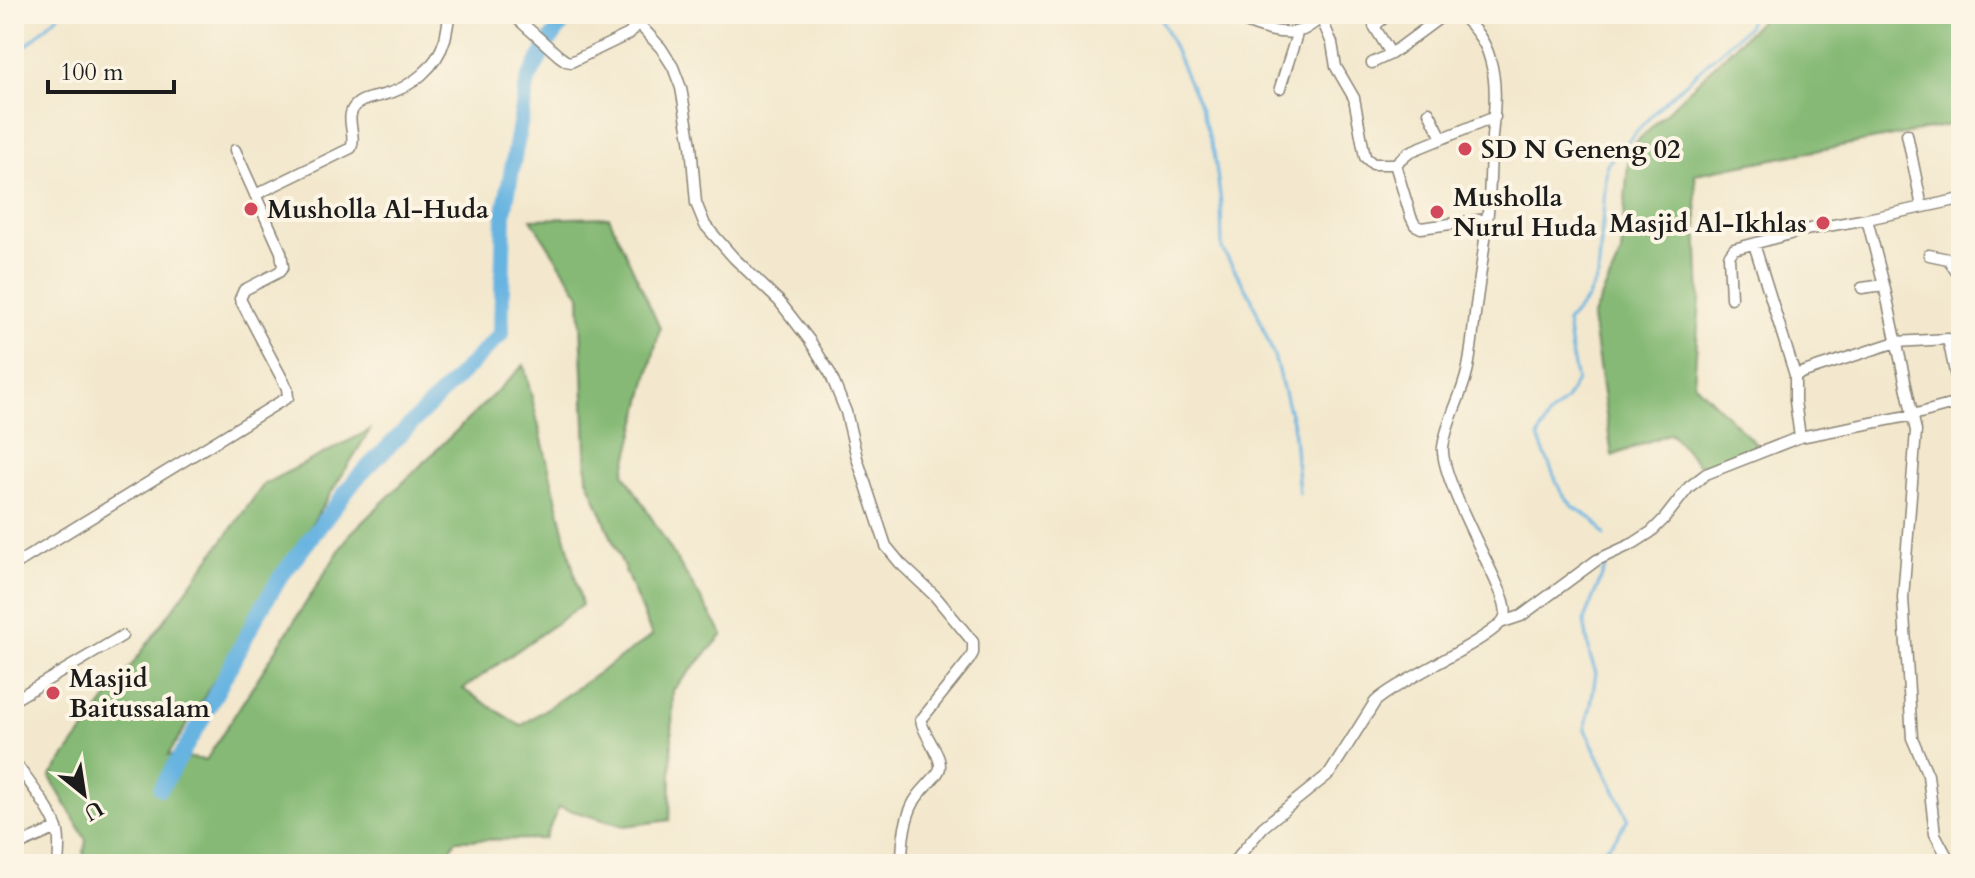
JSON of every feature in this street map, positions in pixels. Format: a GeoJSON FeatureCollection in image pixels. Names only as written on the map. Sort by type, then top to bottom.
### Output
{"type":"FeatureCollection","features":[{"type":"Feature","properties":{"kind":"street"},"geometry":{"type":"LineString","coordinates":[[255,195],[351,148],[354,139],[353,107],[362,100],[392,93],[420,77],[442,47],[450,14]]}},
{"type":"Feature","properties":{"kind":"street"},"geometry":{"type":"LineString","coordinates":[[512,14],[569,62],[629,34],[642,19],[673,67],[681,88],[691,145],[696,203],[705,225],[779,301],[810,341],[830,373],[846,412],[857,458],[886,546],[935,596],[973,642],[969,660],[921,720],[940,767],[910,809],[902,846],[902,864]]}},
{"type":"Feature","properties":{"kind":"street"},"geometry":{"type":"LineString","coordinates":[[1225,14],[1277,31],[1298,31],[1324,16],[1335,65],[1354,98],[1365,157],[1373,164],[1395,164],[1409,152],[1495,117]]}},
{"type":"Feature","properties":{"kind":"street"},"geometry":{"type":"LineString","coordinates":[[1389,14],[1374,26],[1391,54]]}},
{"type":"Feature","properties":{"kind":"street"},"geometry":{"type":"LineString","coordinates":[[1372,63],[1391,54],[1445,14]]}},
{"type":"Feature","properties":{"kind":"street"},"geometry":{"type":"LineString","coordinates":[[1460,14],[1479,34],[1486,47],[1494,83],[1495,117],[1487,219],[1468,368],[1447,427],[1443,452],[1459,501],[1501,592],[1506,611],[1503,622]]}},
{"type":"Feature","properties":{"kind":"street"},"geometry":{"type":"LineString","coordinates":[[1280,88],[1298,31]]}},
{"type":"Feature","properties":{"kind":"street"},"geometry":{"type":"LineString","coordinates":[[1429,112],[1442,138]]}},
{"type":"Feature","properties":{"kind":"street"},"geometry":{"type":"LineString","coordinates":[[1907,134],[1922,207]]}},
{"type":"Feature","properties":{"kind":"street"},"geometry":{"type":"LineString","coordinates":[[14,565],[288,397],[287,388],[240,299],[244,290],[283,267],[281,252],[235,150]]}},
{"type":"Feature","properties":{"kind":"street"},"geometry":{"type":"LineString","coordinates":[[1395,164],[1411,217],[1417,226],[1487,219]]}},
{"type":"Feature","properties":{"kind":"street"},"geometry":{"type":"LineString","coordinates":[[1731,298],[1729,265],[1730,253],[1734,249],[1805,230],[1961,199]]}},
{"type":"Feature","properties":{"kind":"street"},"geometry":{"type":"LineString","coordinates":[[1867,219],[1917,440],[1903,589],[1912,738],[1928,775],[1935,834],[1951,864]]}},
{"type":"Feature","properties":{"kind":"street"},"geometry":{"type":"LineString","coordinates":[[1754,244],[1795,375],[1800,437]]}},
{"type":"Feature","properties":{"kind":"street"},"geometry":{"type":"LineString","coordinates":[[1929,255],[1948,259],[1961,279]]}},
{"type":"Feature","properties":{"kind":"street"},"geometry":{"type":"LineString","coordinates":[[1862,288],[1884,285]]}},
{"type":"Feature","properties":{"kind":"street"},"geometry":{"type":"LineString","coordinates":[[1795,375],[1896,342],[1961,338]]}},
{"type":"Feature","properties":{"kind":"street"},"geometry":{"type":"LineString","coordinates":[[1232,864],[1263,827],[1330,773],[1382,695],[1484,638],[1503,622],[1521,616],[1587,567],[1651,532],[1689,487],[1706,474],[1800,437],[1913,415],[1961,401],[1959,378],[1948,339]]}},
{"type":"Feature","properties":{"kind":"street"},"geometry":{"type":"LineString","coordinates":[[14,700],[122,636]]}},
{"type":"Feature","properties":{"kind":"street"},"geometry":{"type":"LineString","coordinates":[[14,761],[57,828],[58,864]]}},
{"type":"Feature","properties":{"kind":"street"},"geometry":{"type":"LineString","coordinates":[[14,847],[57,828]]}},
{"type":"Feature","properties":{"kind":"green space"},"geometry":{"type":"Polygon","coordinates":[[[1767,14],[1961,14],[1961,123],[1695,174],[1700,299],[1694,383],[1761,449],[1700,466],[1670,433],[1612,456],[1592,318],[1621,254],[1629,149],[1767,14]]]}},
{"type":"Feature","properties":{"kind":"green space"},"geometry":{"type":"Polygon","coordinates":[[[609,217],[660,328],[624,473],[723,635],[673,690],[670,820],[624,826],[559,807],[544,839],[456,840],[441,864],[82,864],[86,840],[50,777],[264,484],[370,430],[168,755],[206,760],[349,535],[524,365],[582,605],[463,689],[521,726],[652,636],[587,478],[580,295],[531,219],[609,217]]]}},
{"type":"Feature","properties":{"kind":"waterway"},"geometry":{"type":"LineString","coordinates":[[14,57],[60,14]]}},
{"type":"Feature","properties":{"kind":"waterway"},"geometry":{"type":"LineString","coordinates":[[138,14],[154,14]]}},
{"type":"Feature","properties":{"kind":"waterway"},"geometry":{"type":"LineString","coordinates":[[552,38],[569,14]]}},
{"type":"Feature","properties":{"kind":"waterway"},"geometry":{"type":"LineString","coordinates":[[1159,14],[1201,110],[1214,152],[1221,203],[1222,249],[1251,297],[1274,356],[1293,425],[1299,493]]}},
{"type":"Feature","properties":{"kind":"waterway"},"geometry":{"type":"LineString","coordinates":[[1605,535],[1595,521],[1573,506],[1561,492],[1538,438],[1548,417],[1566,400],[1577,381],[1567,322],[1587,299],[1598,277],[1607,164],[1658,108],[1747,27],[1752,14]]}},
{"type":"Feature","properties":{"kind":"waterway"},"geometry":{"type":"LineString","coordinates":[[161,788],[279,579],[356,479],[501,334],[504,213],[528,80],[544,50]]}},
{"type":"Feature","properties":{"kind":"waterway"},"geometry":{"type":"LineString","coordinates":[[1575,864],[1607,847],[1628,818],[1585,729],[1596,673],[1584,620],[1606,566]]}},
{"type":"Feature","properties":{"kind":"waterway"},"geometry":{"type":"LineString","coordinates":[[1601,864],[1605,850]]}},
{"type":"Feature","properties":{"kind":"place","name":"SD N Geneng 02"},"geometry":{"type":"Point","coordinates":[1465,149]}},
{"type":"Feature","properties":{"kind":"place","name":"Musholla Al-Huda"},"geometry":{"type":"Point","coordinates":[251,209]}},
{"type":"Feature","properties":{"kind":"place","name":"Musholla Nurul Huda"},"geometry":{"type":"Point","coordinates":[1437,212]}},
{"type":"Feature","properties":{"kind":"place","name":"Masjid Al-Ikhlas"},"geometry":{"type":"Point","coordinates":[1823,223]}},
{"type":"Feature","properties":{"kind":"place","name":"Masjid Baitussalam"},"geometry":{"type":"Point","coordinates":[53,693]}}]}
